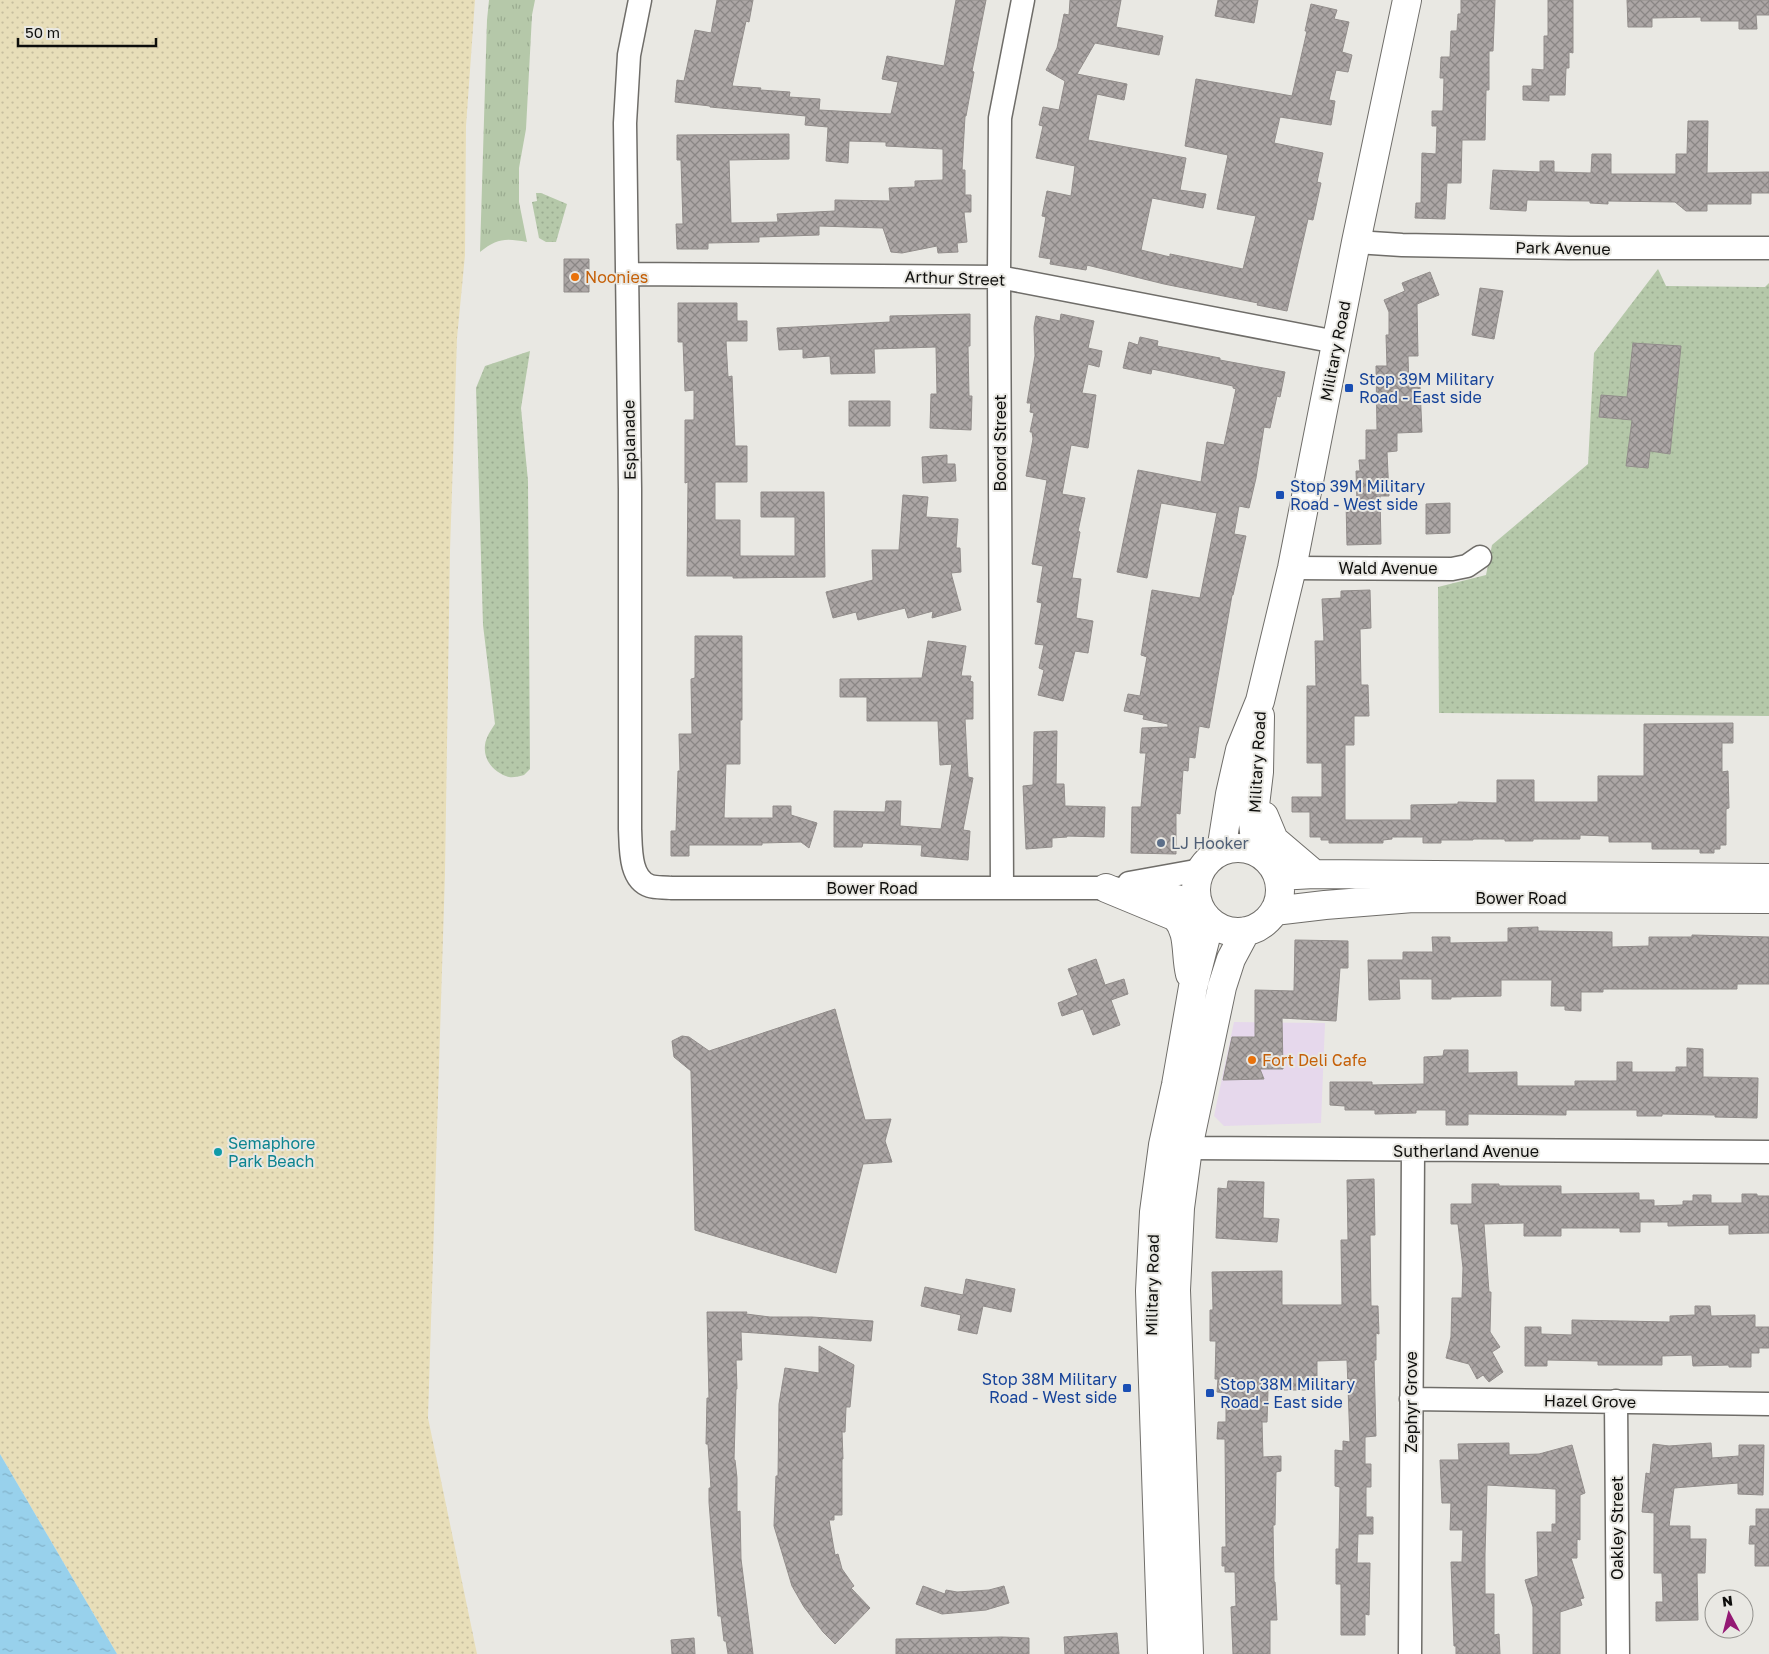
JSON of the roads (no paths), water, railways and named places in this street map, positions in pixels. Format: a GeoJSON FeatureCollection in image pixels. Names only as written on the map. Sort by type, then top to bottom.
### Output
{"type":"FeatureCollection","features":[{"type":"Feature","properties":{"kind":"main road","name":"Military Road"},"geometry":{"type":"LineString","coordinates":[[1221,851],[1230,794],[1240,750],[1260,701],[1292,568],[1356,242],[1407,0]]}},
{"type":"Feature","properties":{"kind":"main road","name":"Military Road"},"geometry":{"type":"LineString","coordinates":[[1256,852],[1253,822],[1259,772],[1260,701]]}},
{"type":"Feature","properties":{"kind":"main road"},"geometry":{"type":"LineString","coordinates":[[1259,772],[1264,817],[1274,840],[1314,874]]}},
{"type":"Feature","properties":{"kind":"main road"},"geometry":{"type":"LineString","coordinates":[[1230,848],[1242,848],[1256,852],[1274,866],[1280,885],[1279,901],[1274,911],[1264,923],[1246,931],[1230,931],[1219,927],[1204,912],[1196,894],[1197,880],[1207,861],[1221,851],[1230,848]]}},
{"type":"Feature","properties":{"kind":"main road","name":"Bower Road"},"geometry":{"type":"LineString","coordinates":[[1278,876],[1314,874],[1769,878]]}},
{"type":"Feature","properties":{"kind":"main road"},"geometry":{"type":"LineString","coordinates":[[1106,888],[1176,917],[1183,925],[1187,940],[1188,964],[1193,988]]}},
{"type":"Feature","properties":{"kind":"main road","name":"Bower Road"},"geometry":{"type":"LineString","coordinates":[[1274,911],[1413,898],[1769,899]]}},
{"type":"Feature","properties":{"kind":"main road","name":"Military Road"},"geometry":{"type":"LineString","coordinates":[[1189,1654],[1176,1290],[1180,1208],[1176,1147],[1176,1085],[1204,912]]}},
{"type":"Feature","properties":{"kind":"main road","name":"Military Road"},"geometry":{"type":"LineString","coordinates":[[1162,1654],[1150,1291],[1154,1212],[1176,1147],[1231,959],[1246,931]]}},
{"type":"Feature","properties":{"kind":"street","name":"Esplanade"},"geometry":{"type":"LineString","coordinates":[[639,880],[633,865],[630,829],[630,489],[625,123],[629,56],[640,0]]}},
{"type":"Feature","properties":{"kind":"street","name":"Boord Street"},"geometry":{"type":"LineString","coordinates":[[1002,888],[1000,118],[1023,0]]}},
{"type":"Feature","properties":{"kind":"street","name":"Park Avenue"},"geometry":{"type":"LineString","coordinates":[[1356,242],[1402,245],[1598,249],[1769,248]]}},
{"type":"Feature","properties":{"kind":"street","name":"Arthur Street"},"geometry":{"type":"LineString","coordinates":[[628,274],[999,277],[1336,342]]}},
{"type":"Feature","properties":{"kind":"street","name":"Wald Avenue"},"geometry":{"type":"LineString","coordinates":[[1292,568],[1452,569],[1467,566],[1480,557]]}},
{"type":"Feature","properties":{"kind":"street","name":"Bower Road"},"geometry":{"type":"LineString","coordinates":[[1106,888],[1201,870]]}},
{"type":"Feature","properties":{"kind":"street","name":"Bower Road"},"geometry":{"type":"LineString","coordinates":[[639,880],[650,886],[670,888],[1106,888],[1187,898],[1204,912]]}},
{"type":"Feature","properties":{"kind":"street","name":"Sutherland Avenue"},"geometry":{"type":"LineString","coordinates":[[1176,1147],[1413,1151],[1769,1152]]}},
{"type":"Feature","properties":{"kind":"street","name":"Zephyr Grove"},"geometry":{"type":"LineString","coordinates":[[1410,1654],[1413,1151]]}},
{"type":"Feature","properties":{"kind":"street","name":"Hazel Grove"},"geometry":{"type":"LineString","coordinates":[[1412,1399],[1769,1404]]}},
{"type":"Feature","properties":{"kind":"street","name":"Oakley Street"},"geometry":{"type":"LineString","coordinates":[[1616,1401],[1618,1654]]}},
{"type":"Feature","properties":{"kind":"water"},"geometry":{"type":"Polygon","coordinates":[[[0,1454],[117,1654],[0,1654],[0,1454]]]}},
{"type":"Feature","properties":{"kind":"place","name":"Noonies"},"geometry":{"type":"Point","coordinates":[575,277]}},
{"type":"Feature","properties":{"kind":"place","name":"Stop 39M Military Road - East side"},"geometry":{"type":"Point","coordinates":[1349,388]}},
{"type":"Feature","properties":{"kind":"place","name":"Stop 39M Military Road - West side"},"geometry":{"type":"Point","coordinates":[1280,495]}},
{"type":"Feature","properties":{"kind":"place","name":"LJ Hooker"},"geometry":{"type":"Point","coordinates":[1161,843]}},
{"type":"Feature","properties":{"kind":"place","name":"Fort Deli Cafe"},"geometry":{"type":"Point","coordinates":[1252,1060]}},
{"type":"Feature","properties":{"kind":"place","name":"Semaphore Park Beach"},"geometry":{"type":"Point","coordinates":[218,1152]}},
{"type":"Feature","properties":{"kind":"place","name":"Stop 38M Military Road - West side"},"geometry":{"type":"Point","coordinates":[1127,1388]}},
{"type":"Feature","properties":{"kind":"place","name":"Stop 38M Military Road - East side"},"geometry":{"type":"Point","coordinates":[1210,1393]}}]}
